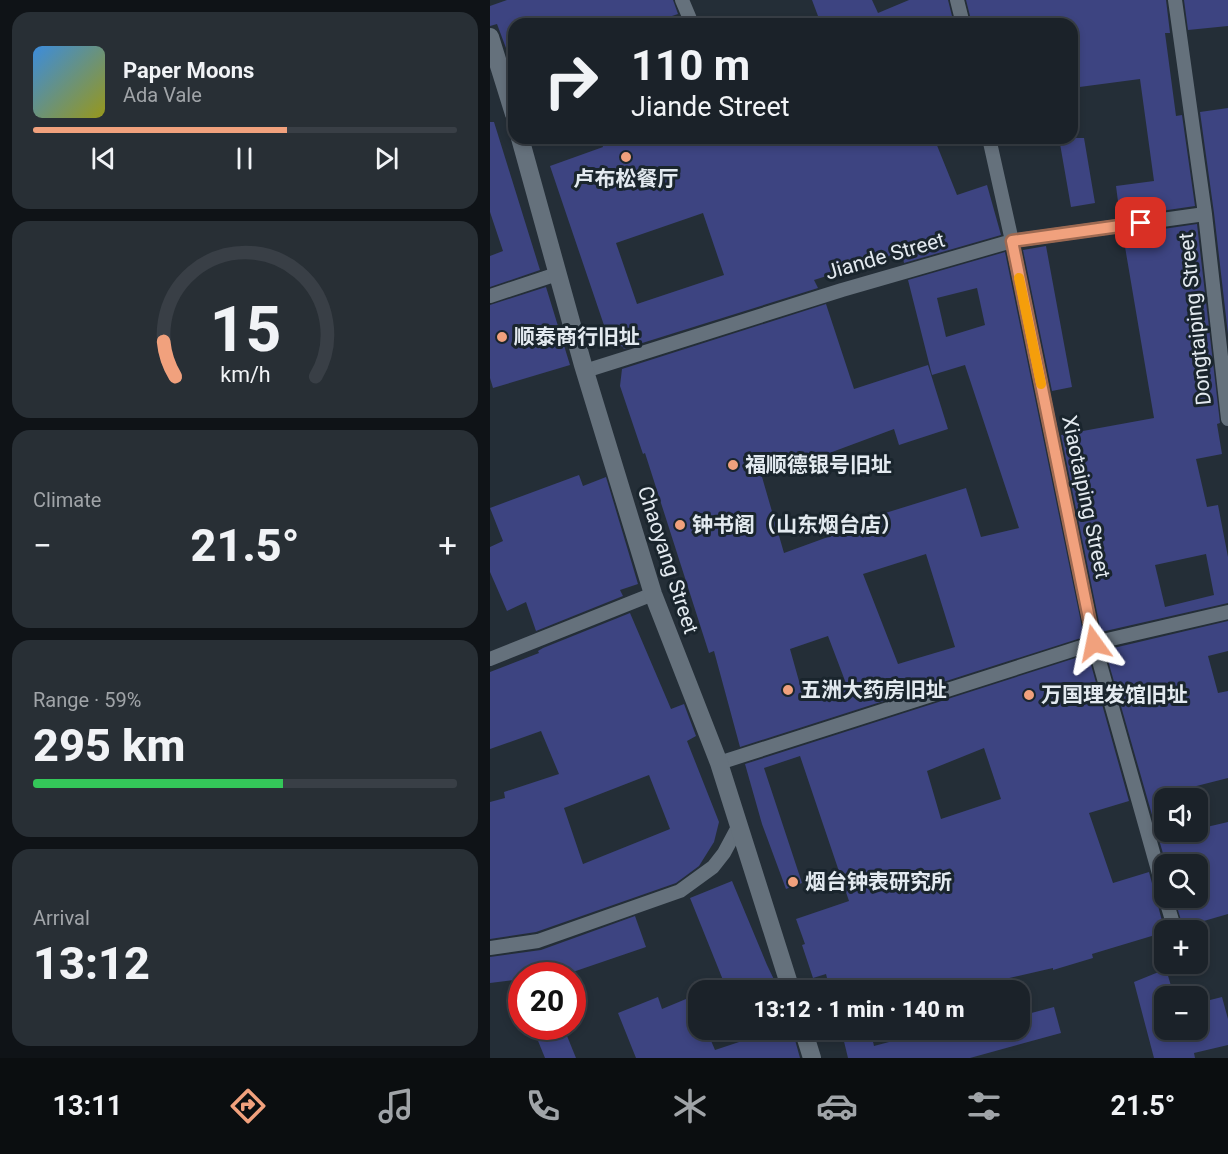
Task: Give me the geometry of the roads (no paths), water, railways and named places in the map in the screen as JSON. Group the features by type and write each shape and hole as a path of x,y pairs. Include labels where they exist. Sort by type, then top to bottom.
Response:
{"street":[{"path":"490,38 508,77"},
{"name":"Chaoyang Street","path":"522,144 585,371 653,594 720,764 788,980"},
{"path":"806,1040 812,1058"}],"lane":[{"path":"682,0 690,18"},
{"path":"957,0 962,18"},
{"name":"Dongtaiping Street","path":"1176,0 1205,214 1228,419"},
{"name":"Xiaotaiping Street","path":"989,144 1012,241 1094,643 1154,857"},
{"name":"Jiande Street","path":"585,371 842,290 1012,241 1205,214"},
{"path":"490,296 558,274"},
{"path":"490,659 653,594"},
{"path":"720,764 1094,643 1228,612"},
{"path":"490,948 538,941 680,891 713,867 724,854 739,825"}],"place":[{"name":"卢布松餐厅","path":"626,157"},
{"name":"顺泰商行旧址","path":"502,337"},
{"name":"福顺德银号旧址","path":"733,465"},
{"name":"钟书阁（山东烟台店）","path":"680,525"},
{"name":"五洲大药房旧址","path":"788,690"},
{"name":"万国理发馆旧址","path":"1029,695"},
{"name":"烟台钟表研究所","path":"793,882"}]}
